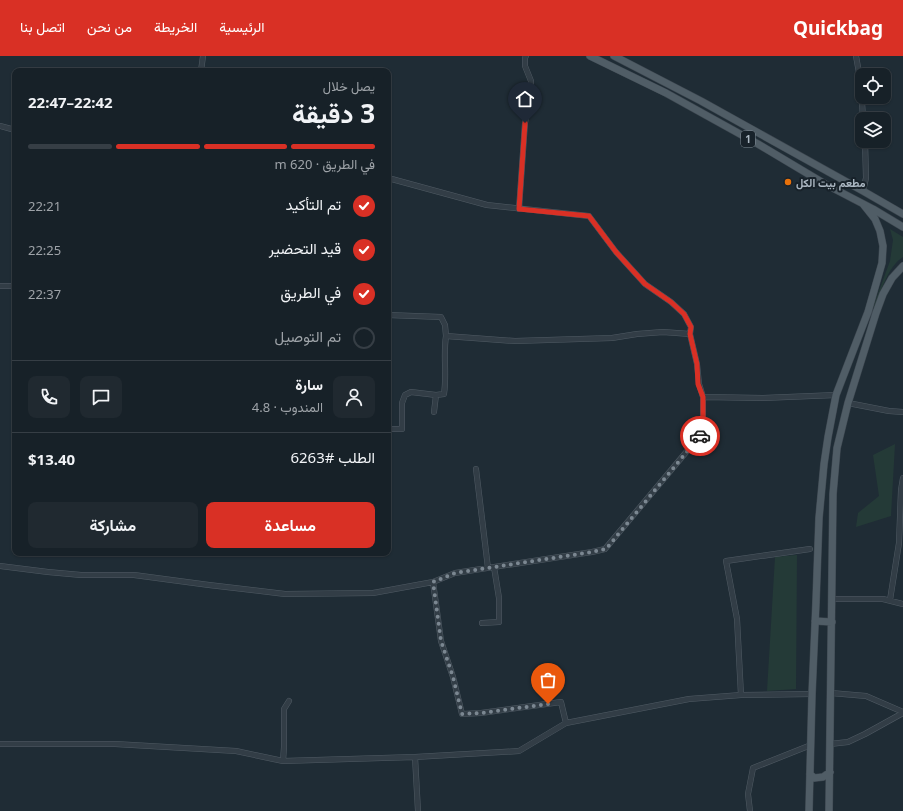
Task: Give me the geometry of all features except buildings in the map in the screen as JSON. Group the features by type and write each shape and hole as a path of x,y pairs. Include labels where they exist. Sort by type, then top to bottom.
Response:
{"main road":[{"name":"1","path":"590,56 666,93 758,144 903,228"},
{"name":"1","path":"614,56 702,101 903,214"},
{"path":"758,144 765,136"},
{"path":"809,811 818,518 828,437 836,395 868,312 882,263 883,246 880,230 875,219 863,204"},
{"path":"829,811 833,494 837,448 848,403 883,294 892,278 903,266"},
{"path":"868,312 876,314"},
{"path":"815,621 832,622"},
{"path":"810,774 814,778 823,777 830,772"}],"street":[{"path":"202,68 204,56"},
{"path":"519,209 525,123 531,89 531,81 525,66 526,56"},
{"path":"856,56 861,84 863,112"},
{"path":"0,126 12,129"},
{"path":"863,191 866,178 865,148"},
{"path":"0,566 81,575 134,575 285,594 373,593 433,582 455,573 606,549 703,432 703,397 698,384 697,364 690,334 691,327 684,314 671,302 645,284 616,252 589,216 487,205 391,179"},
{"path":"0,286 12,286"},
{"path":"391,315 441,317 445,325 446,336 444,394 436,395 411,392 405,395 402,403 402,429 391,429"},
{"path":"446,336 515,341 612,338 663,332 690,334"},
{"path":"434,412 436,395"},
{"path":"703,397 763,398 836,395"},
{"path":"848,403 889,411 903,412"},
{"path":"476,469 488,568"},
{"path":"890,600 899,543 901,490 903,478"},
{"path":"740,696 737,619 726,561 810,549"},
{"path":"482,623 499,622 499,598 494,567"},
{"path":"433,582 441,641 453,677 462,714 481,713 561,702 566,723"},
{"path":"832,599 883,599 903,604"},
{"path":"831,693 866,696 903,713"},
{"path":"0,744 115,744 236,751 283,761 415,757 519,751 566,723 689,699 812,694"},
{"path":"283,761 284,709 289,701"},
{"path":"830,744 848,742 903,713"},
{"path":"750,811 748,794 753,768 811,745"},
{"path":"415,757 418,811"}],"green space":[{"path":"890,229 903,237 903,257 889,273 874,308 873,307 890,261 893,240"},
{"path":"895,444 891,516 856,527 858,513 879,496 873,455"},
{"path":"797,555 796,689 767,691 775,557"}],"way so far":[{"path":"548,704 481,713 462,714 453,677 441,641 433,582 455,573 606,549 700,436"}],"place":[{"name":"مطعم بيت الكل","path":"788,182"}],"route":[{"path":"525,123 519,209 589,216 616,252 645,284 671,302 684,314 691,327 690,334 697,364 698,384 703,397 703,432 700,436"}]}
